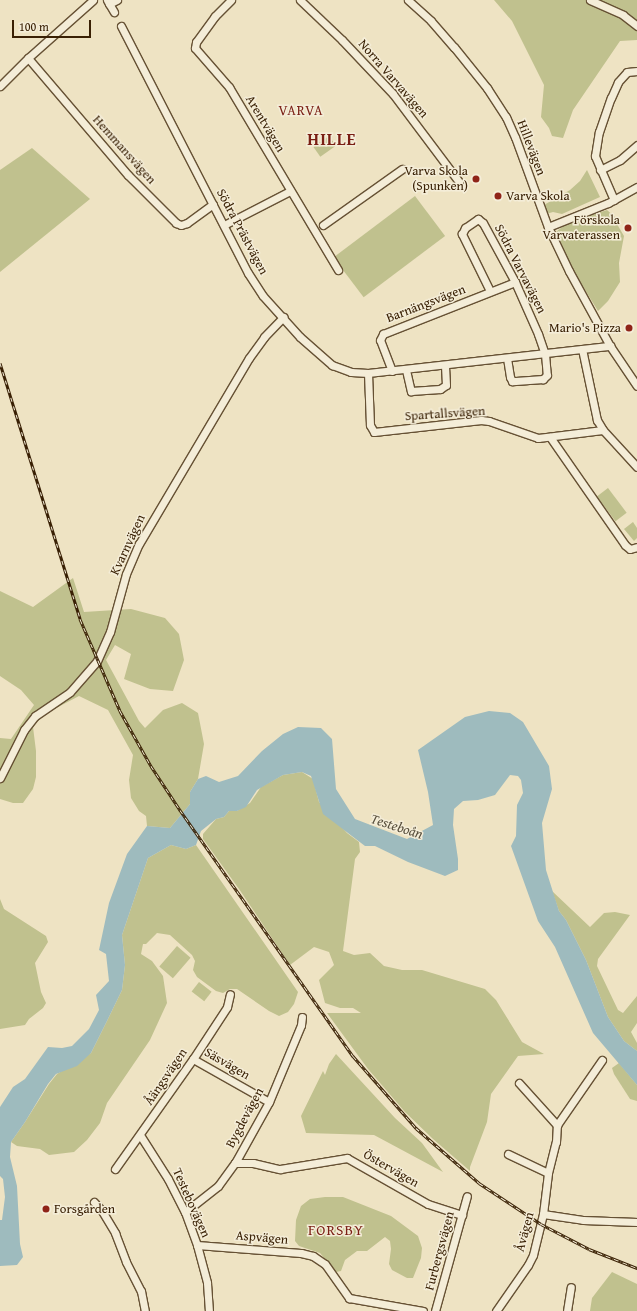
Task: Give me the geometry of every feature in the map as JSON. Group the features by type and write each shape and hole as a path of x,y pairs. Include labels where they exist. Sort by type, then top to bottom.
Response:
{"street":[{"path":"0,86 28,58 93,0"},
{"path":"114,12 108,2 117,0"},
{"name":"Arentvägen","path":"231,0 215,16 196,42 195,48 229,87 338,270"},
{"name":"Norra Varvavägen","path":"300,0 342,40 393,94 459,182"},
{"name":"Hillevägen","path":"408,0 454,47 487,88 502,112 516,137 548,228 610,346 637,386"},
{"path":"590,0 623,15 637,26"},
{"name":"Södra Prästvägen","path":"121,26 248,272 263,296 313,350 332,365 351,372 368,374 610,346"},
{"name":"Hemmansvägen","path":"28,58 128,175 176,223 181,225 187,223 213,204"},
{"path":"614,200 594,156 599,132 618,82 627,72 637,71"},
{"path":"600,170 620,160 637,145"},
{"path":"323,225 402,169"},
{"path":"548,228 614,200 637,187"},
{"path":"224,225 290,191"},
{"name":"Södra Varvavägen","path":"490,292 462,234 466,227 479,219 483,223 515,282 545,354"},
{"name":"Barnängsvägen","path":"392,371 380,340 383,334 515,282"},
{"name":"Kvarnvägen","path":"0,778 24,730 35,716 70,692 97,661 110,632 126,574 139,544 249,358 264,337 283,317"},
{"path":"582,349 597,420 603,430 637,466"},
{"path":"507,358 509,376 512,381 540,379 546,377 547,373 545,354"},
{"path":"406,370 411,391 440,390 446,385 445,365"},
{"name":"Spartallsvägen","path":"368,374 370,425 374,432 482,420 538,438 550,437"},
{"path":"603,430 550,437 625,545 630,549 637,547"},
{"name":"Åängsvägen","path":"115,1169 193,1059 227,1007 230,994"},
{"name":"Bygdevägen","path":"185,1212 218,1186 235,1163 269,1102 301,1025 302,1017"},
{"name":"Säsvägen","path":"193,1059 269,1102"},
{"name":"Åvägen","path":"496,1311 528,1265 533,1255 543,1214 548,1173 556,1142 557,1125 602,1060"},
{"path":"519,1083 557,1125"},
{"name":"Testebovägen","path":"140,1134 168,1179 185,1212 197,1245 207,1283 209,1311"},
{"path":"508,1154 548,1173"},
{"name":"Östervägen","path":"235,1163 253,1163 280,1169 347,1158 428,1204 462,1215"},
{"name":"Furbergsvägen","path":"436,1311 467,1196"},
{"path":"94,1202 102,1211 114,1233 123,1256 141,1291 145,1311"},
{"path":"543,1214 583,1220 637,1222"},
{"name":"Aspvägen","path":"197,1245 301,1253 313,1256 325,1264 349,1298 423,1311"},
{"path":"567,1311 571,1287"}],"green space":[{"path":"494,0 637,0 637,40 620,41 573,110 563,138 552,136 549,128 541,117 544,85 512,21"},
{"path":"329,136 336,146 320,157 313,147"},
{"path":"32,148 90,199 0,272 0,170"},
{"path":"587,170 600,197 562,214 553,212 546,214 544,205 570,190 580,181"},
{"path":"415,196 445,236 364,297 334,257"},
{"path":"607,210 616,218 614,219 624,236 619,263 620,282 608,301 598,311 574,272 556,232 567,223"},
{"path":"608,488 627,513 615,521 597,496"},
{"path":"633,522 637,528 637,538 634,541 624,529"},
{"path":"73,578 84,612 131,609 165,618 179,634 184,660 173,691 150,689 124,679 131,654 115,645 106,660 139,721 145,728 163,710 182,703 198,713 204,744 198,779 190,792 190,804 170,828 147,826 146,816 139,811 131,798 129,780 133,755 108,710 79,696 43,715 33,727 36,751 36,777 33,789 23,803 13,803 0,799 0,738 11,739 34,705 21,690 0,676 0,591 33,607"},
{"path":"302,772 313,779 319,802 347,833 359,842 360,852 355,859 343,951 354,955 370,953 384,966 402,970 422,970 485,989 496,1000 522,1042 544,1054 518,1056 491,1094 487,1122 470,1167 470,1171 405,1112 368,1069 327,1013 361,1013 353,1008 340,1008 325,1003 319,980 334,965 329,952 314,947 290,965 239,889 203,839 203,834 216,819 224,817 229,811 237,811 250,803 261,787 283,775"},
{"path":"171,845 186,849 196,845 298,992 294,1004 288,1012 279,1016 269,1011 237,989 230,989 223,993 216,991 197,977 193,970 195,961 192,955 170,935 157,933 146,944 143,944 141,954 152,961 163,976 167,1003 150,1040 107,1103 100,1123 87,1140 74,1152 49,1155 40,1149 17,1146 11,1142 49,1084 57,1074 91,1053 122,990 125,965 122,935 148,858"},
{"path":"552,891 590,927 604,913 615,912 630,915 598,959 597,966 618,1010 623,1013 637,996 637,1023 631,1032 637,1043 637,1051 624,1041 608,1017 586,960 566,920 559,911"},
{"path":"0,899 4,909 46,936 48,942 35,963 41,992 46,1003 43,1008 29,1019 25,1025 0,1029"},
{"path":"177,946 191,958 173,978 159,966"},
{"path":"199,982 212,992 204,1001 192,991"},
{"path":"336,1054 395,1118 422,1143 443,1172 374,1135 306,1133 301,1116 323,1071 325,1075 329,1064"},
{"path":"619,1063 637,1085 637,1101 630,1099 614,1074 612,1068"},
{"path":"343,1197 391,1216 418,1236 422,1248 421,1258 413,1278 407,1278 392,1270 389,1264 391,1249 390,1241 385,1237 367,1251 357,1251 345,1260 341,1271 336,1272 320,1253 299,1246 295,1241 296,1220 301,1206 310,1199"},
{"path":"612,1272 637,1284 637,1311 590,1311 592,1298"}],"water":[{"path":"489,711 510,713 523,722 549,766 552,789 542,823 546,870 559,911 566,920 586,960 608,1017 624,1041 637,1051 637,1085 593,1033 555,947 538,921 511,846 516,836 517,805 523,793 521,780 518,776 510,775 495,795 478,800 463,801 454,809 453,825 458,859 458,870 445,876 408,862 375,846 365,846 323,814 311,776 302,772 283,775 257,790 246,807 237,811 229,811 224,817 216,819 201,831 196,845 186,849 171,845 148,858 122,935 125,965 122,990 91,1053 77,1066 56,1074 11,1142 10,1157 17,1186 20,1244 23,1257 17,1265 0,1266 0,1220 2,1220 5,1197 3,1179 0,1176 0,1107 13,1087 25,1079 48,1047 62,1048 72,1046 89,1029 99,1010 96,995 109,981 106,954 99,950 109,903 127,854 147,826 170,828 190,804 190,792 198,779 206,776 219,782 238,776 262,751 283,734 298,727 321,728 332,739 336,789 355,819 407,839 433,825 428,792 418,750 465,717"}],"railway":[{"path":"0,363 80,619 120,711 151,766 180,810 353,1056 416,1128 479,1183 541,1224 589,1249 637,1268"}],"place":[{"name":"Varva Skola (Spunken)","path":"476,179"},
{"name":"Varva Skola","path":"498,196"},
{"name":"Förskola Varvaterassen","path":"628,228"},
{"name":"Mario's Pizza","path":"629,328"},
{"name":"Forsgården","path":"46,1209"}],"district":[{"name":"VARVA","path":"301,110"},
{"name":"HILLE","path":"332,139"},
{"name":"FORSBY","path":"336,1230"}],"water label":[{"name":"Testeboån","path":"397,826"}]}
